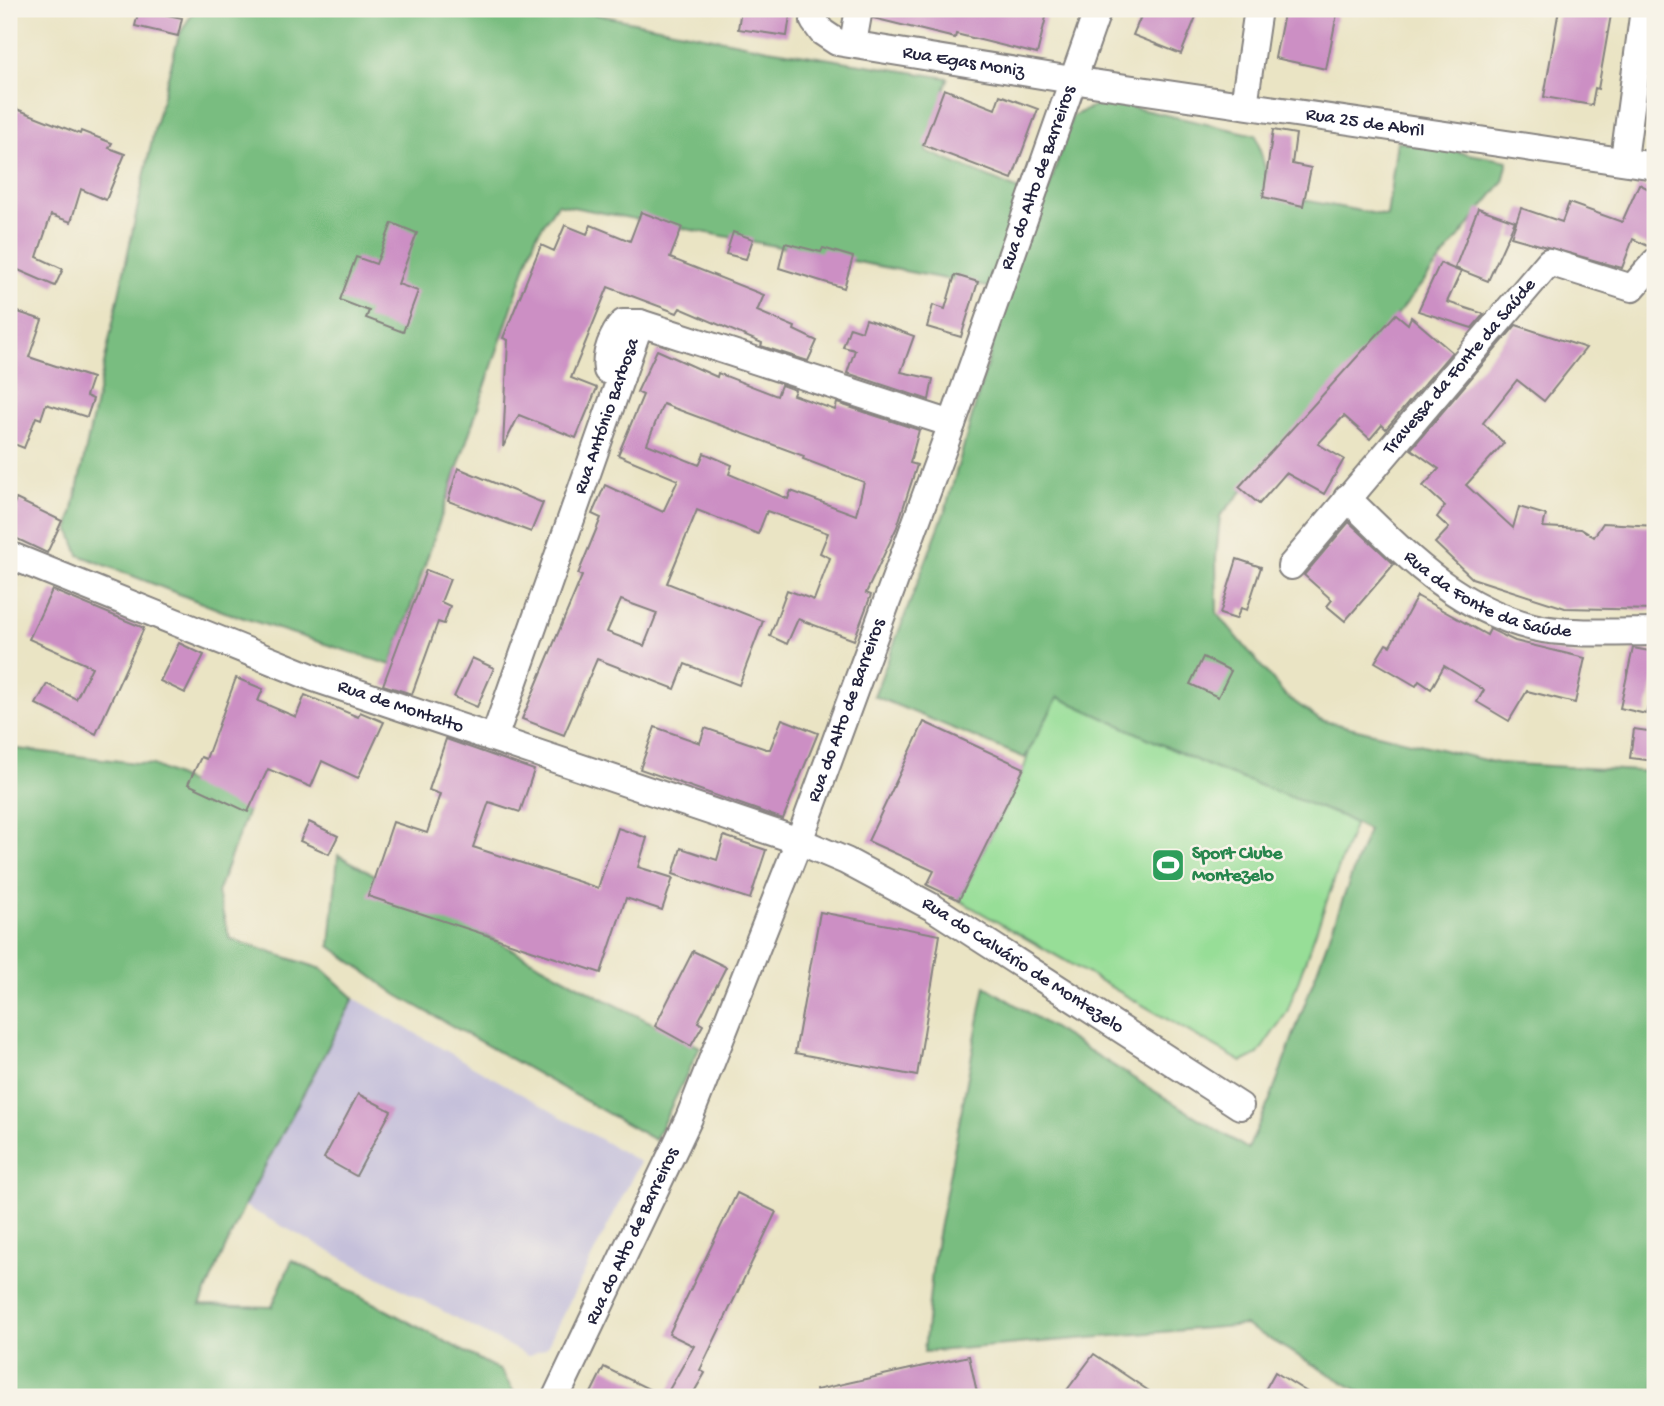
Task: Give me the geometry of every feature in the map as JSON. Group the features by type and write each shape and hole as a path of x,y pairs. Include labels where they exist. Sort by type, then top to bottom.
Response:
{"street":[{"name":"Rua Egas Moniz","path":"816,9 814,21 822,32 837,41 1072,80"},
{"path":"853,43 859,9"},
{"name":"Rua do Alto de Barreiros","path":"556,1397 689,1118 799,841 952,425 1098,9"},
{"path":"1244,105 1258,9"},
{"path":"1624,159 1644,9"},
{"name":"Rua 25 de Abril","path":"1072,80 1624,159 1655,166"},
{"name":"Travessa da Fonte da Saúde","path":"1291,566 1549,262 1632,288 1655,261"},
{"name":"Rua António Barbosa","path":"494,738 640,323 952,425"},
{"name":"Rua da Fonte da Saúde","path":"1347,498 1424,571 1469,604 1534,628 1655,632"},
{"name":"Rua de Montalto","path":"9,555 314,678 799,841"},
{"name":"Rua do Calvário de Montezelo","path":"799,841 846,861 932,907 1240,1106"}],"shaded area":[{"path":"354,998 640,1162 546,1348 528,1356 244,1206"}],"green space":[{"path":"195,9 569,9 768,49 948,78 926,151 1045,201 1072,116 1100,104 1126,106 1256,135 1272,194 1387,216 1397,141 1508,161 1503,182 1358,364 1220,516 1216,558 1217,613 1285,695 1320,720 1497,763 1655,772 1655,1397 1369,1397 1245,1325 924,1352 933,1261 985,986 1248,1149 1271,1097 1368,830 1341,816 1213,768 1058,697 1025,758 874,696 945,511 1008,291 557,204 536,236 391,665 225,612 79,555 69,528 155,126 179,35"},
{"name":"Sport Clube Montezelo","path":"1049,689 1360,808 1287,1012 1258,1054 1242,1062 959,900 1024,768"},
{"path":"9,748 153,765 248,810 217,893 230,939 322,969 354,998 244,1206 200,1305 272,1307 292,1260 501,1371 517,1397 9,1397"},
{"path":"338,855 594,994 700,1047 655,1140 397,995 330,946"}],"building":[{"path":"139,9 182,18 178,36 135,26"},
{"path":"741,9 791,9 787,36 738,29"},
{"path":"874,9 1048,9 1037,54 956,34 955,38 873,18"},
{"path":"1144,9 1199,9 1181,54 1133,35"},
{"path":"1285,9 1338,9 1326,69 1275,58"},
{"path":"1559,9 1612,9 1598,89 1595,88 1592,105 1544,97"},
{"path":"944,89 995,109 1000,95 1038,109 1012,179 923,145"},
{"path":"9,106 80,134 81,131 112,143 109,148 125,154 106,200 81,189 71,222 51,215 37,257 63,269 55,286 9,266"},
{"path":"1273,130 1296,134 1292,164 1311,168 1303,206 1263,197"},
{"path":"1639,184 1655,192 1655,238 1650,247 1633,239 1622,268 1511,237 1521,208 1562,222 1569,203 1622,222"},
{"path":"1478,208 1515,221 1488,281 1455,268"},
{"path":"641,212 682,227 670,258 764,295 757,311 795,327 794,330 817,341 808,361 761,346 762,343 680,308 677,313 608,287 571,378 597,388 576,438 519,415 503,447 508,340 503,338 541,245 554,251 565,225 587,234 591,225 630,241"},
{"path":"392,223 417,233 398,284 418,291 403,332 366,318 369,311 340,300 356,257 376,264"},
{"path":"733,232 753,239 746,259 726,254"},
{"path":"785,243 821,252 823,248 853,257 844,288 779,268"},
{"path":"1440,263 1461,272 1447,302 1484,314 1472,328 1418,311"},
{"path":"955,275 978,282 961,337 927,327 933,305 945,309"},
{"path":"9,309 42,320 29,357 92,378 86,396 93,399 87,417 46,404 41,419 36,417 24,448 9,442"},
{"path":"1396,314 1408,324 1411,317 1452,352 1386,429 1382,425 1370,439 1344,416 1318,444 1344,459 1324,494 1286,473 1259,504 1239,487"},
{"path":"866,319 914,336 901,372 933,379 929,400 847,373 855,350 843,347 850,327 862,331"},
{"path":"1516,325 1586,348 1544,401 1517,380 1483,423 1504,443 1466,485 1513,528 1519,507 1546,515 1543,527 1581,529 1594,537 1603,523 1655,526 1655,610 1565,608 1472,578 1435,543 1449,528 1437,517 1445,506 1423,486 1439,469 1411,449"},
{"path":"657,350 717,377 718,373 777,396 781,385 795,390 793,395 835,410 837,403 919,430 910,463 917,465 897,527 866,593 871,595 854,640 798,619 787,644 770,636 787,590 814,600 830,558 820,553 828,533 767,511 758,534 697,510 667,583 763,621 739,685 685,664 675,689 597,659 564,735 522,719 582,576 578,574 601,518 592,514 605,485 663,512 678,480 618,455 643,395 637,392","holes":["663,404 804,456 803,459 864,482 856,515 791,491 788,499 729,474 732,465 704,453 699,465 647,444","621,600 657,613 644,646 607,632"]},
{"path":"458,468 543,503 531,532 448,501"},
{"path":"16,499 62,521 47,553 9,535 9,515"},
{"path":"1349,522 1394,564 1345,621 1327,606 1332,600 1304,575"},
{"path":"1237,559 1261,567 1247,610 1241,608 1236,619 1220,614"},
{"path":"426,570 450,579 441,602 450,606 444,624 438,622 412,694 383,685"},
{"path":"52,590 144,628 96,734 36,704 47,684 76,699 92,667 29,639"},
{"path":"1417,596 1487,635 1490,629 1515,641 1585,658 1575,703 1527,691 1509,721 1477,702 1484,690 1444,666 1431,689 1419,681 1416,686 1375,662 1386,644 1390,646"},
{"path":"179,643 204,655 185,693 160,681"},
{"path":"1633,648 1655,652 1655,674 1646,714 1620,708"},
{"path":"1203,657 1231,671 1218,697 1190,684"},
{"path":"472,658 494,668 477,707 454,697"},
{"path":"236,678 263,689 258,701 296,717 305,695 358,717 360,712 384,722 358,778 322,761 311,787 268,769 248,812 188,784 201,757 206,759"},
{"path":"782,719 818,733 783,819 640,769 655,727 700,743 705,728 770,749"},
{"path":"924,722 1024,768 959,900 927,885 934,871 868,841"},
{"path":"1634,729 1655,732 1655,761 1630,758"},
{"path":"446,739 534,770 520,812 489,802 473,847 598,888 618,828 647,838 638,867 673,878 662,910 626,898 601,973 368,896 393,822 427,833 440,794 429,790"},
{"path":"309,822 338,836 329,854 300,841"},
{"path":"724,836 766,850 750,899 673,874 681,848 717,860"},
{"path":"820,912 940,935 917,1076 795,1053"},
{"path":"693,951 726,967 698,1022 703,1025 691,1046 655,1026"},
{"path":"358,1094 391,1111 356,1176 324,1158"},
{"path":"737,1193 776,1212 700,1370 705,1373 691,1397 665,1397 694,1346 669,1334"},
{"path":"1094,1354 1158,1397 1078,1397 1067,1390"},
{"path":"969,1356 978,1397 817,1397 816,1390"},
{"path":"604,1367 665,1397 589,1397"},
{"path":"1275,1372 1315,1397 1261,1397"}],"place":[{"name":"Sport Clube Montezelo","path":"1168,865"}]}
